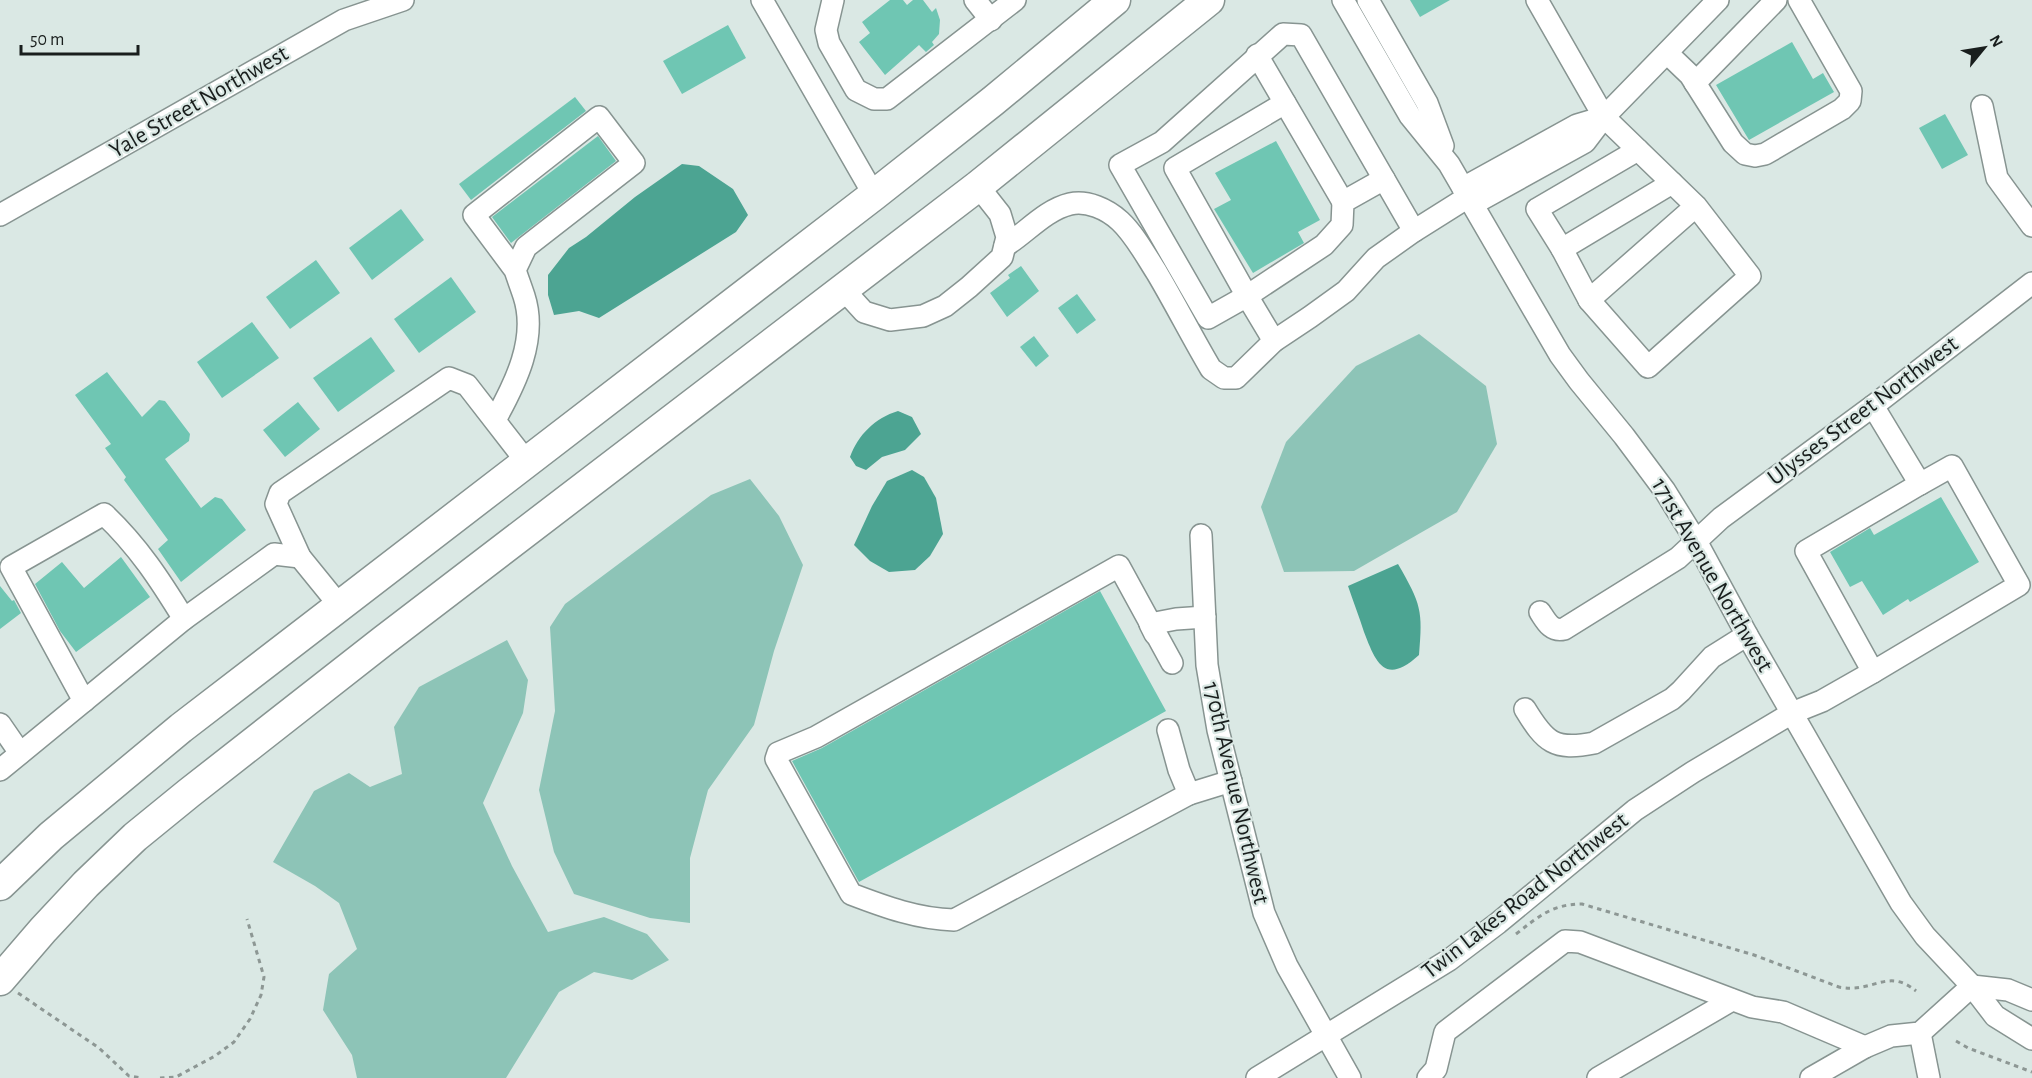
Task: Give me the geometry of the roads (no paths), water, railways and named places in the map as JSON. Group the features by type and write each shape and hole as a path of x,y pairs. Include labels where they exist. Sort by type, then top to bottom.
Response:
{"highway":[{"path":"0,885 51,836 114,782 339,605 874,195 1115,0"},
{"path":"5,984 43,930 86,884 162,815 393,634 978,186 1209,0"}],"street":[{"name":"Yale Street Northwest","path":"0,215 344,20 403,0"},
{"path":"762,0 874,195"},
{"path":"832,0 826,30 829,43 856,90 874,99 887,99 984,7 1015,0"},
{"name":"171st Avenue Northwest","path":"1343,0 1410,116 1449,164 1560,355 1645,463 1696,542 1901,903 1925,936 1972,986"},
{"name":"171st Avenue Northwest","path":"1368,0 1427,103 1449,164"},
{"path":"1537,0 1604,117 1696,206 1750,276 1648,367 1589,300 1562,249 1537,209 1638,150"},
{"path":"1005,246 1058,208 1080,203 1100,208 1120,221 1144,252 1210,369 1224,378 1236,378 1274,341 1346,291 1377,258 1414,231 1468,196 1585,142 1604,117 1718,0"},
{"path":"1695,83 1776,0"},
{"path":"1667,53 1690,75 1733,143 1744,154 1755,156 1765,154 1842,109 1850,101 1851,91 1799,0"},
{"path":"1257,56 1342,202 1342,225 1324,245 1247,296 1208,318 1120,165 1162,142 1257,56 1282,34 1301,35 1414,231"},
{"path":"1175,168 1285,103"},
{"path":"1982,106 1997,178 2032,226"},
{"path":"495,420 522,364 528,327 525,297 515,270 474,215 598,117 634,163 526,247 515,270"},
{"path":"1162,142 1274,341"},
{"path":"1342,202 1384,178"},
{"path":"1562,249 1672,183"},
{"path":"844,290 864,312 890,320 923,316 945,306 1002,257 1007,237 1000,214 978,186"},
{"path":"1589,300 1696,206"},
{"name":"Ulysses Street Northwest","path":"1540,612 1551,627 1557,630 1564,629 1678,558 1721,518 1873,406 2032,283"},
{"path":"339,605 300,557 276,504 280,493 449,378 467,385 526,461"},
{"path":"1873,406 1920,484 1806,551 1873,672"},
{"name":"Twin Lakes Road Northwest","path":"1257,1078 1457,954 1498,924 1635,810 1692,772 1792,713 1822,701 1873,672 2019,585 1952,466 1920,484"},
{"path":"84,701 11,567 104,514 128,535 153,568 184,620"},
{"name":"170th Avenue Northwest","path":"1201,535 1207,665 1218,730 1264,913 1287,966 1350,1078"},
{"path":"0,770 184,620 274,554 300,557"},
{"path":"1172,663 1119,566 816,737 778,753 776,759 851,894 900,911 937,919 954,920 1189,794 1231,781"},
{"path":"1150,624 1205,617"},
{"path":"1525,709 1539,732 1551,743 1583,746 1594,743 1672,699 1712,657 1747,635"},
{"path":"0,724 20,753"},
{"path":"1168,730 1179,770 1189,794"},
{"path":"1428,1078 1436,1069 1445,1032 1565,941 1580,942 1752,1007 1783,1012 1865,1047"},
{"path":"1811,1078 1865,1047 1891,1036 1920,1033 1972,986 2008,990 2032,1000"},
{"path":"1972,986 1995,1016 2032,1039"},
{"path":"1598,1078 1732,1000"},
{"path":"1920,1033 1929,1078"}]}
